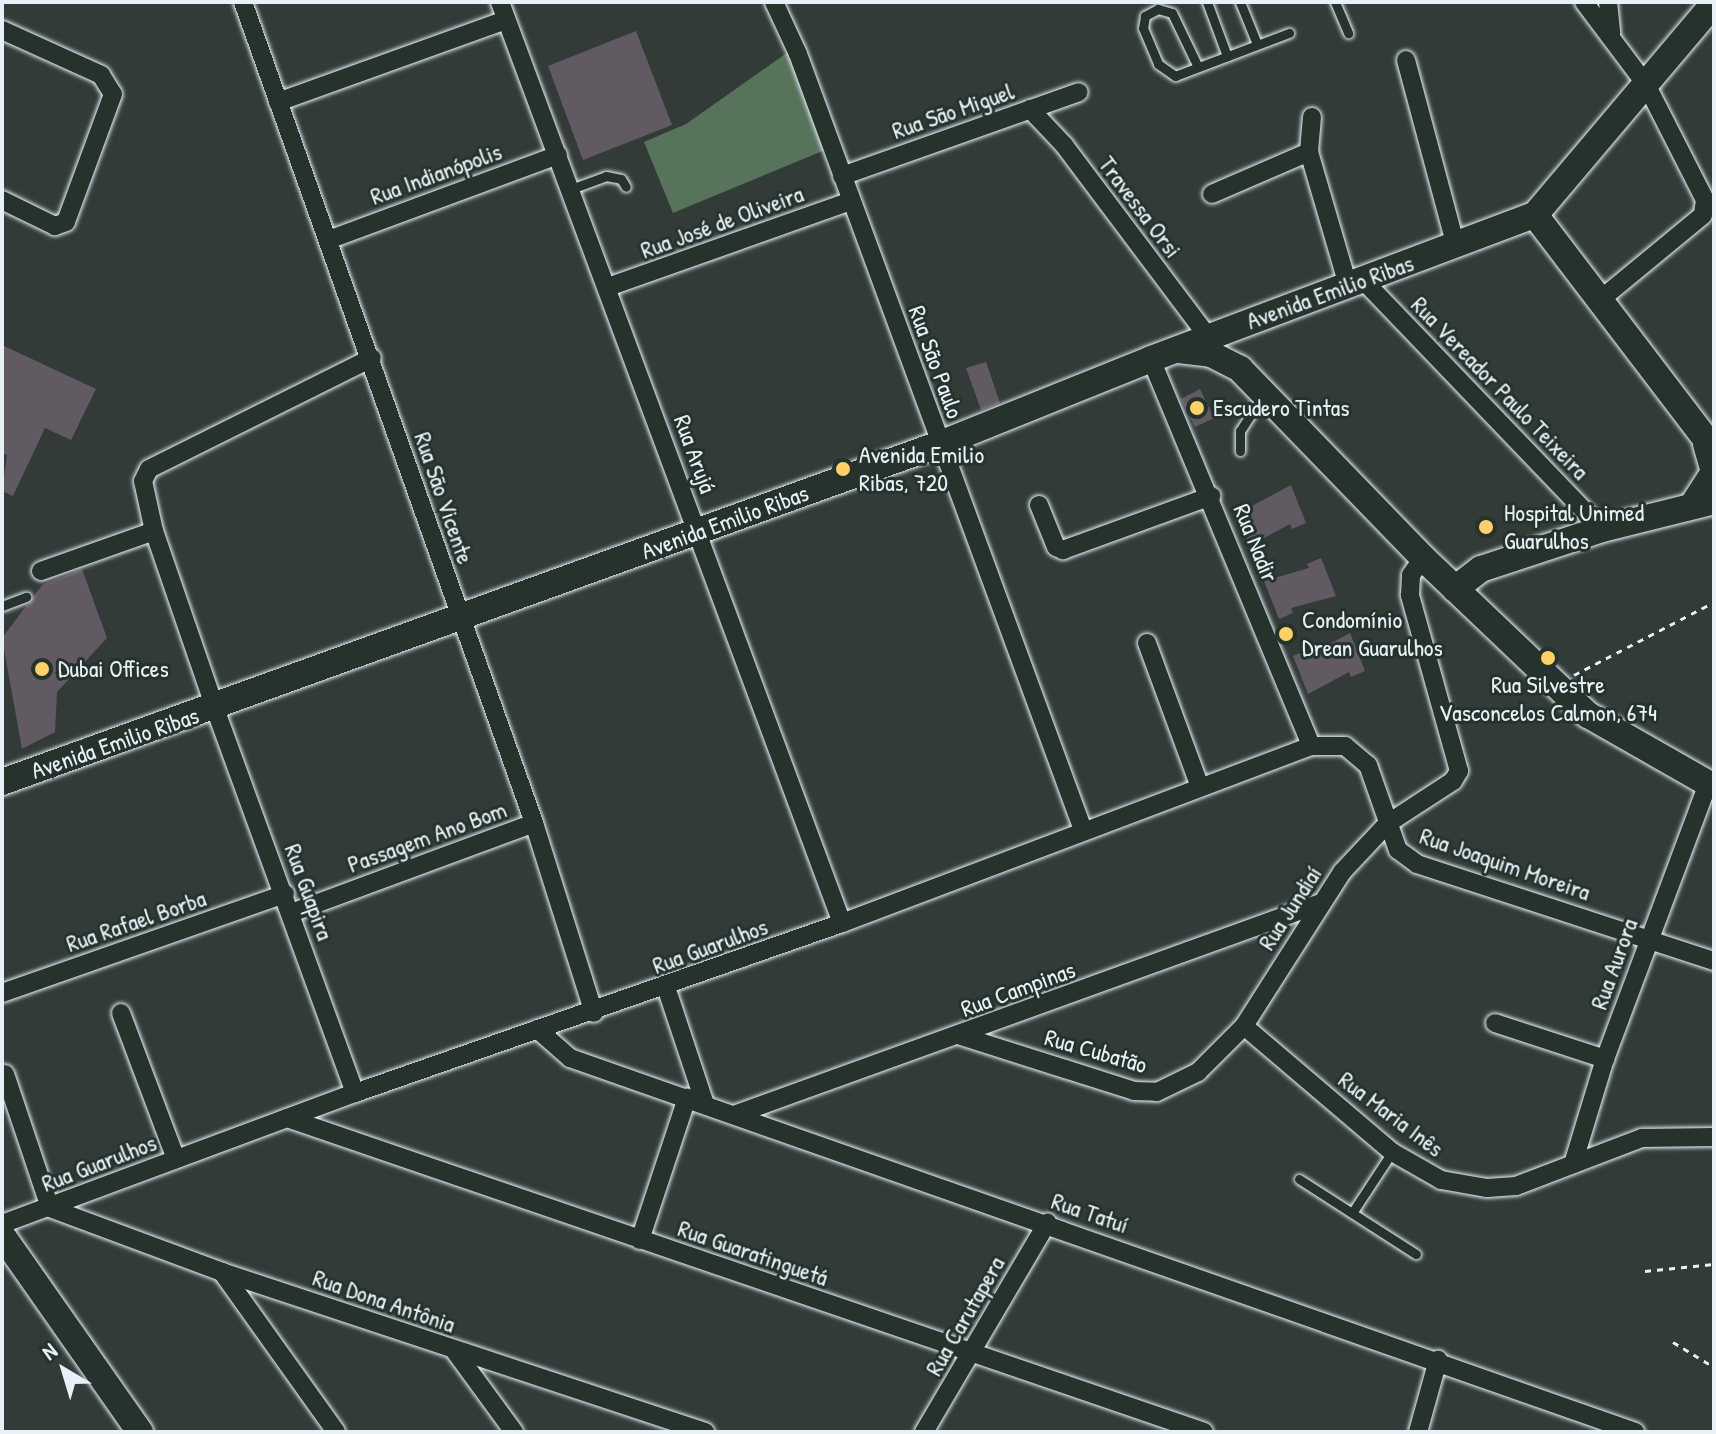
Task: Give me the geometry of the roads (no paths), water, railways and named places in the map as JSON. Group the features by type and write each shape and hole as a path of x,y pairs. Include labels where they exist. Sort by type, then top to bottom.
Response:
{"main road":[{"path":"1455,589 1481,569 1602,529 1703,503 1714,472 1710,447 1535,215 1714,3"},
{"name":"Avenida Emilio Ribas","path":"2,782 215,708 458,614 698,532 940,444 1208,337 1535,215"},
{"path":"1240,369 1243,339 1263,317"},
{"path":"1176,350 1211,354 1240,369 1423,558 1553,686 1627,742 1711,785"},
{"path":"2,1235 140,1432"}],"street":[{"name":"Rua São Vicente","path":"243,2 331,239 458,614 534,823 594,1013"},
{"name":"Rua São Paulo","path":"774,2 842,176 1083,830"},
{"path":"1584,2 1611,33 1647,86 1703,190 1706,207 1703,215 1601,299"},
{"path":"1608,2 1611,33"},
{"path":"278,102 503,11"},
{"name":"Rua Arujá","path":"503,11 842,923"},
{"path":"2,30 101,75 113,94 66,222 55,226 2,200"},
{"path":"1406,60 1456,246"},
{"name":"Rua São Miguel","path":"842,176 1079,92"},
{"name":"Travessa Orsi","path":"1030,109 1064,145 1208,337"},
{"path":"1312,117 1309,152 1355,282"},
{"path":"1212,194 1309,152"},
{"name":"Rua Indianópolis","path":"331,239 558,155"},
{"name":"Rua José de Oliveira","path":"608,287 851,201"},
{"name":"Rua Vereador Paulo Teixeira","path":"1355,282 1602,529"},
{"name":"Rua Guapira","path":"355,1093 215,708 154,531 143,481 149,469 372,358"},
{"name":"Rua Nadir","path":"1151,359 1211,496 1311,746"},
{"path":"1039,505 1056,547 1063,550 1211,496"},
{"path":"41,571 154,531"},
{"name":"Rua Jundiaí","path":"1244,1026 1318,904 1387,824 1453,781 1459,771 1410,595 1411,575 1423,558"},
{"path":"1147,643 1200,787"},
{"name":"Rua Guarulhos","path":"2,1224 355,1093 537,1029 594,1013 842,923 1311,746 1345,746 1357,754 1376,779 1387,824"},
{"name":"Rua Aurora","path":"1573,1164 1605,1059 1649,938 1711,785"},
{"name":"Passagem Ano Bom","path":"291,913 534,823"},
{"name":"Rua Joaquim Moreira","path":"1387,824 1398,850 1417,864 1714,961"},
{"name":"Rua Rafael Borba","path":"2,993 285,894"},
{"name":"Rua Campinas","path":"734,1115 961,1036 1318,904"},
{"path":"640,1240 696,1101 666,987"},
{"path":"121,1013 176,1159"},
{"path":"1495,1023 1605,1059"},
{"name":"Rua Cubatão","path":"961,1036 1134,1091 1157,1092 1183,1083 1244,1026"},
{"name":"Rua Maria Inês","path":"1244,1026 1392,1152 1441,1180 1487,1188 1540,1179 1642,1138 1714,1137"},
{"name":"Rua Tatuí","path":"537,1029 570,1058 1438,1360 1635,1432"},
{"path":"5,1074 50,1208"},
{"name":"Rua Guaratinguetá","path":"287,1118 1204,1432"},
{"name":"Rua Dona Antônia","path":"50,1208 222,1272 705,1432"},
{"name":"Rua Carutapera","path":"924,1432 1047,1223"},
{"path":"222,1272 336,1432"},
{"path":"454,1350 514,1432"},
{"path":"1418,1432 1438,1360"}],"lane":[{"path":"1207,2 1227,56"},
{"path":"1240,2 1257,44"},
{"path":"1335,2 1348,33"},
{"path":"1198,67 1172,13 1158,9 1145,16 1143,28 1161,71 1175,76 1289,33"},
{"path":"571,189 606,176 621,179 626,187"},
{"path":"1240,451 1240,431 1264,394"},
{"path":"2,606 26,597"},
{"path":"1352,1213 1392,1152"},
{"path":"1299,1179 1416,1254"}],"place":[{"name":"Escudero Tintas","path":"1197,408"},
{"name":"Avenida Emilio Ribas, 720","path":"843,469"},
{"name":"Hospital Unimed Guarulhos","path":"1486,527"},
{"name":"Condomínio Drean Guarulhos","path":"1286,634"},
{"name":"Rua Silvestre Vasconcelos Calmon, 674","path":"1548,658"},
{"name":"Dubai Offices","path":"42,669"}]}
